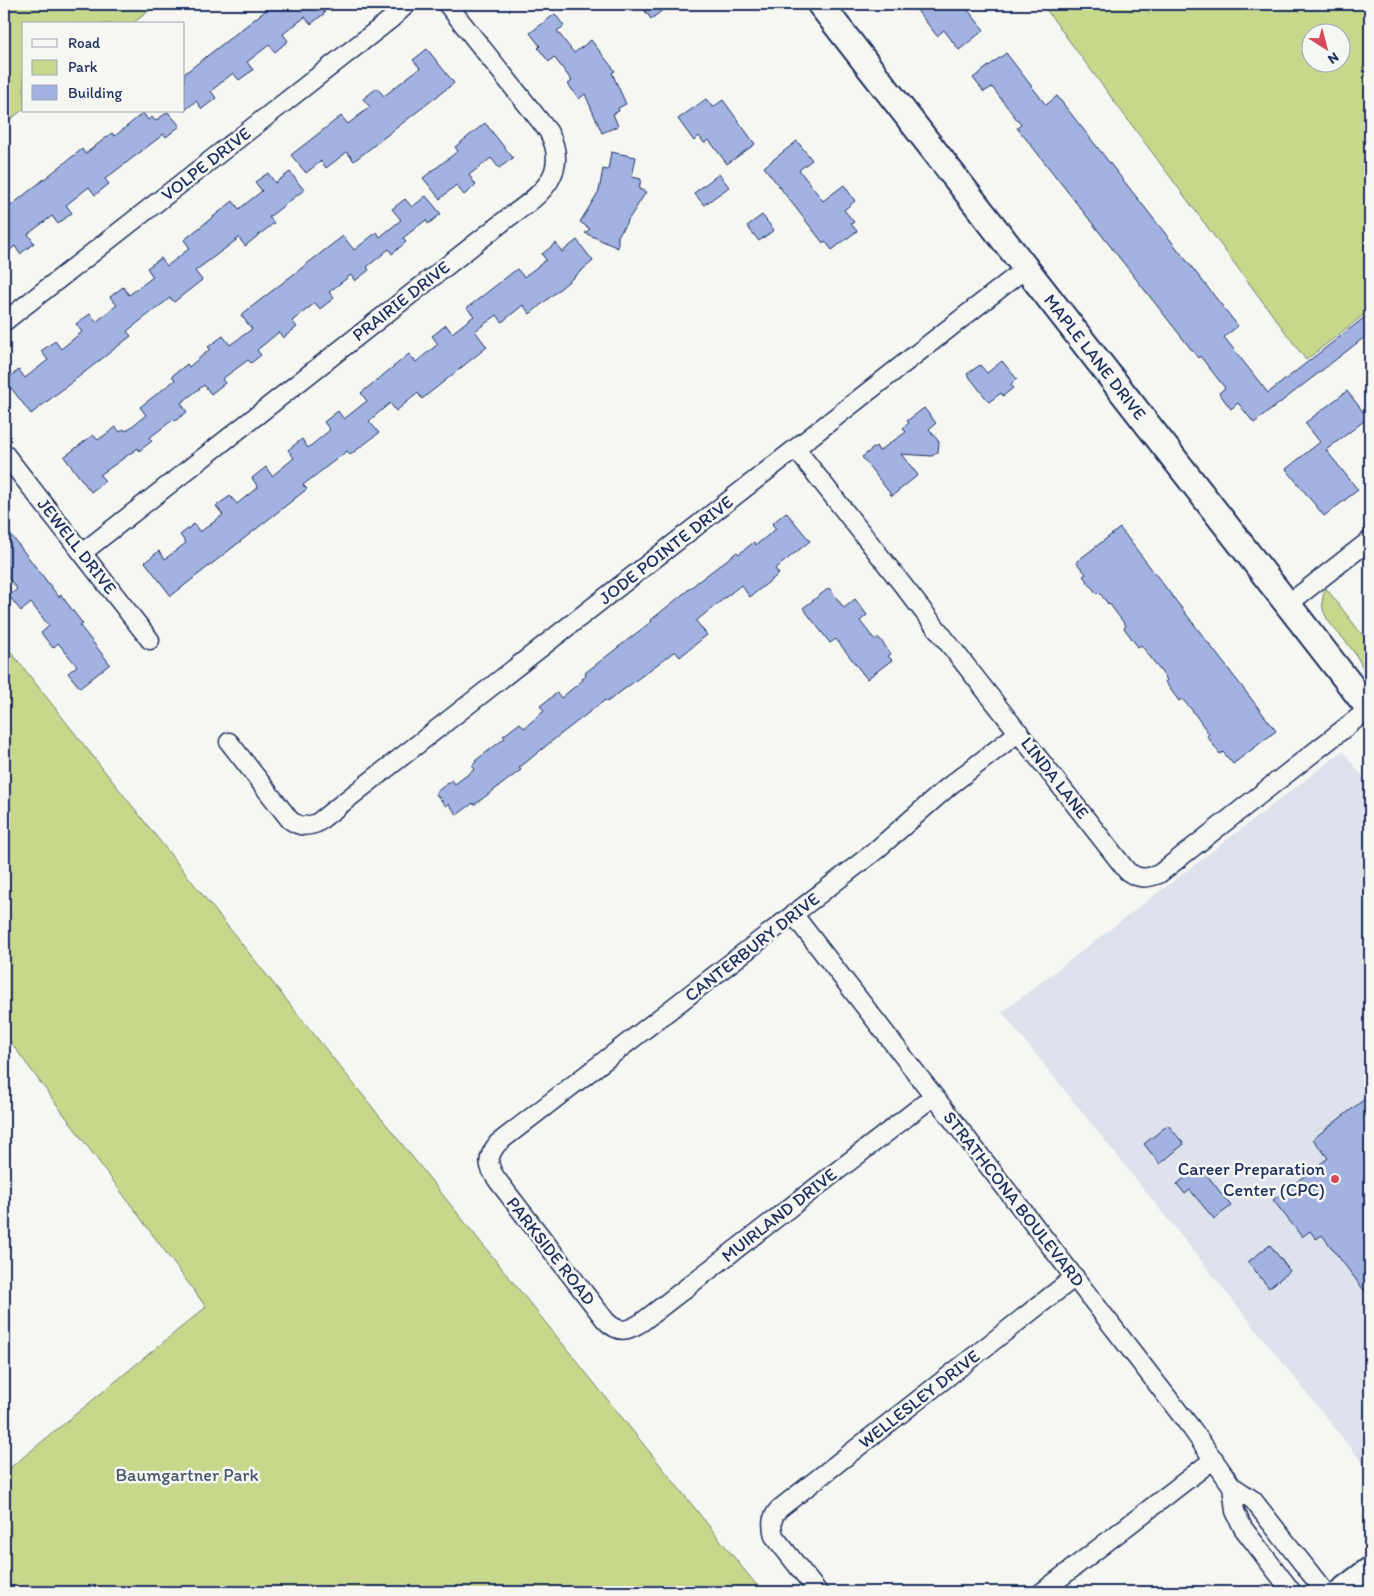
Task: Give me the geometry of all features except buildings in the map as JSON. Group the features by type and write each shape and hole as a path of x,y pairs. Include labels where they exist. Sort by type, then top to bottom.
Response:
{"street":[{"name":"VOLPE DRIVE","path":"4,322 391,19 407,4"},
{"name":"PRAIRIE DRIVE","path":"82,553 509,216 529,203 550,182 556,158 552,138 548,130 447,4"},
{"name":"MAPLE LANE DRIVE","path":"820,4 1370,709"},
{"name":"JODE POINTE DRIVE","path":"229,742 290,820 302,826 317,823 1026,268"},
{"name":"LINDA LANE","path":"796,448 1127,871 1136,877 1148,878 1159,874 1370,709"},
{"name":"JEWELL DRIVE","path":"4,453 150,640"},
{"path":"1287,605 1370,540"},
{"name":"CANTERBURY DRIVE","path":"489,1162 491,1152 498,1143 874,852 948,787 1019,732"},
{"name":"STRATHCONA BOULEVARD","path":"793,914 1214,1458 1232,1486 1253,1500 1325,1592"},
{"name":"MUIRLAND DRIVE","path":"622,1330 633,1328 642,1322 934,1096"},
{"name":"PARKSIDE ROAD","path":"489,1162 491,1172 606,1321 613,1328 622,1330"},
{"name":"WELLESLEY DRIVE","path":"818,1592 774,1536 771,1526 772,1517 778,1509 1074,1277"},
{"path":"1042,1592 1214,1458"},
{"name":"STRATHCONA BOULEVARD","path":"1232,1486 1235,1511 1243,1528 1292,1592"},
{"path":"1260,1550 1280,1536"},
{"path":"1341,1592 1370,1570"}],"shaded area":[{"name":"Career Preparation Center (CPC)","path":"1343,751 1370,786 1370,1472 1002,1012"}],"green space":[{"path":"4,4 158,4 135,22 22,22 22,110 4,124"},
{"path":"1042,4 1370,4 1370,310 1306,360"},
{"path":"1326,588 1370,645 1370,682 1354,652 1328,621 1322,606"},
{"name":"Baumgartner Park","path":"4,643 287,1000 762,1592 4,1592 4,1473 206,1307 4,1033"}],"place":[{"name":"Career Preparation Center (CPC)","path":"1335,1179"}]}
